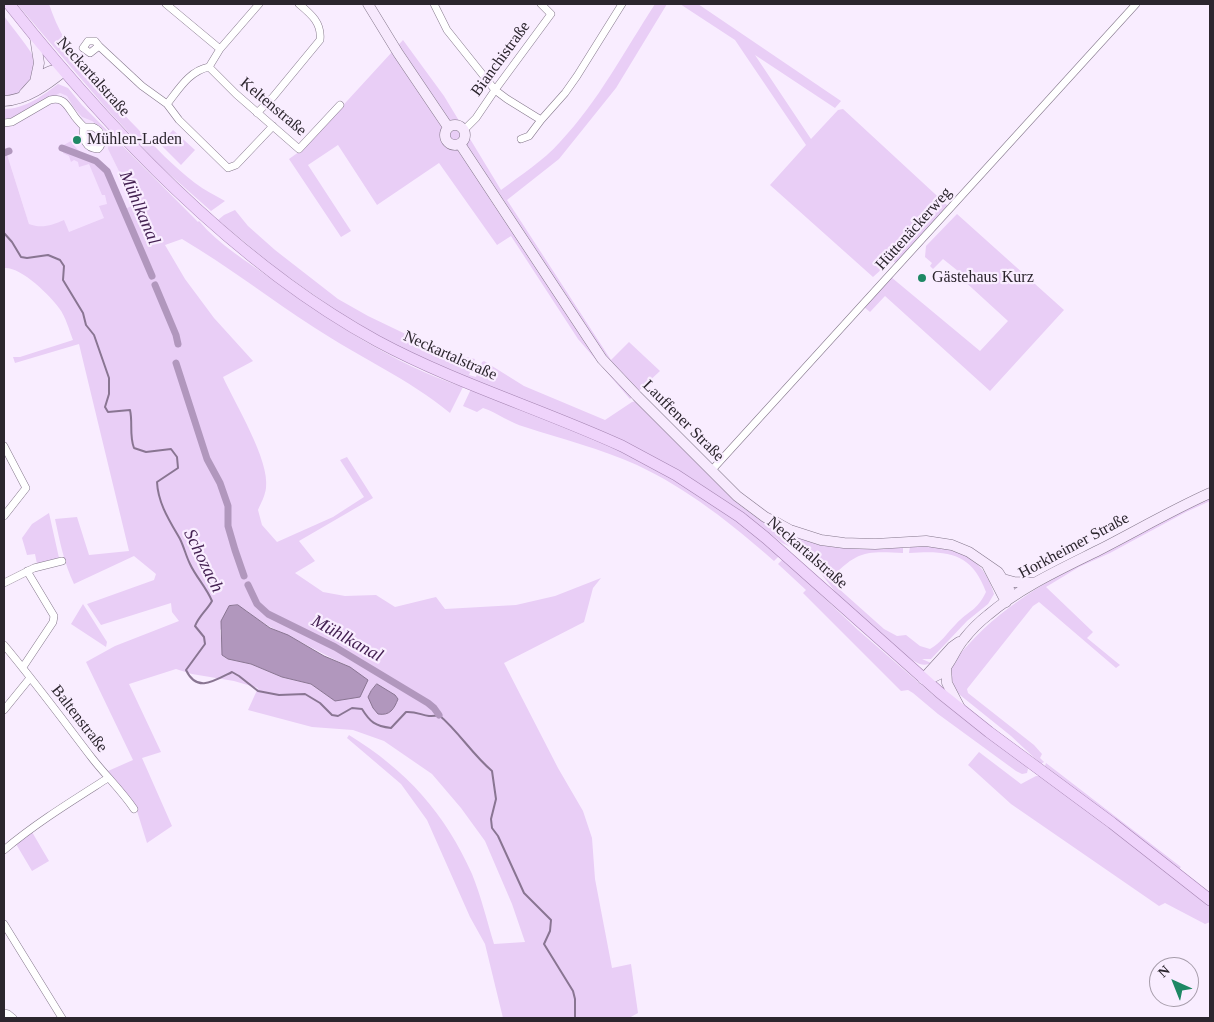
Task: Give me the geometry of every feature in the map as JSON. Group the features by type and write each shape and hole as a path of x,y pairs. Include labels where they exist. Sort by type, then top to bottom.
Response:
{"main road":[{"name":"Neckartalstraße","path":"9,4 64,71 144,156 212,221 278,276 331,313 377,341 429,366 570,423 645,458 706,493 740,517 792,560 923,679 1210,900"}],"street":[{"path":"166,4 220,49"},
{"path":"167,104 190,76 199,70 209,68 220,49 259,4"},
{"path":"257,113 273,97 320,40 321,31 316,21 298,4"},
{"name":"Lauffener Straße","path":"368,4 398,53 448,127 444,134 446,141 452,146 460,144 602,359 737,496 751,507 790,530 821,540 844,544 936,542 961,548 998,572 1004,579"},
{"path":"434,4 447,30 495,90 541,120"},
{"name":"Bianchistraße","path":"464,130 476,118 551,14 541,4"},
{"path":"521,139 529,136 565,93 622,4"},
{"name":"Hüttenäckerweg","path":"711,471 1136,4"},
{"path":"35,37 39,64 36,82"},
{"path":"99,46 142,86 167,104 178,120 228,168 241,161 273,126"},
{"name":"Keltenstraße","path":"209,68 299,149 340,106"},
{"path":"22,96 45,73 52,70 64,71"},
{"path":"4,101 36,91 64,71"},
{"path":"4,123 12,122 50,100 57,98 65,101 74,116 84,127"},
{"path":"448,127 456,125 464,130 465,138 460,144"},
{"path":"4,446 26,488 4,516"},
{"name":"Horkheimer Straße","path":"923,679 952,647 962,640 987,615 1035,583 1210,493"},
{"path":"4,583 27,571 62,560"},
{"name":"Lauffener Straße","path":"986,564 1006,602"},
{"path":"22,667 53,622 54,616 27,571"},
{"path":"1004,579 1014,582 1035,583"},
{"path":"1004,579 1009,589 1006,602"},
{"name":"Horkheimer Straße","path":"946,668 962,640"},
{"name":"Baltenstraße","path":"4,645 108,778 126,796 134,809"},
{"path":"923,679 934,678 946,668"},
{"path":"946,668 947,683 960,708"},
{"path":"4,710 30,678"},
{"path":"4,850 19,837 108,778"},
{"path":"4,924 62,1018"},
{"path":"4,1013 13,1018"}],"shaded area":[{"path":"17,4 49,4 64,39 74,55 110,100 158,150 198,186 225,201 211,211 159,165 106,108"},
{"path":"655,4 667,4 616,88 559,159 507,200 611,360 629,342 660,371 630,399 578,339 511,236 497,245 439,163 377,205 338,145 308,165 351,231 341,237 289,159 303,149 403,40 444,96 501,190 532,168 574,126 599,93"},
{"path":"680,4 698,4 841,101 835,108 755,55 811,139 838,110 843,109 948,206 898,265 892,260 873,277 770,185 806,145 735,40"},
{"path":"4,16 26,44 32,54 35,66 30,84 26,89 21,93 4,97"},
{"path":"58,84 68,88 82,105 198,222 234,253 364,341 437,378 463,387 450,413 418,389 332,339 182,239 165,245 185,279 214,318 253,361 223,377 263,463 266,488 258,510 262,525 277,542 333,517 364,497 340,460 347,457 373,498 299,541 315,561 295,573 323,592 345,596 376,595 395,607 436,597 445,609 516,605 555,596 601,578 593,588 584,622 504,663 558,768 583,811 592,838 595,879 612,968 631,964 638,1013 629,1018 503,1018 485,944 470,917 427,820 401,784 347,738 349,735 388,763 406,778 436,812 449,831 472,874 494,944 525,942 512,904 485,841 461,808 432,774 384,741 353,730 312,727 248,710 258,688 176,669 129,684 161,752 142,758 172,826 147,843 137,811 108,771 133,760 86,662 115,646 179,621 172,612 171,603 101,625 87,604 154,580 156,574 134,556 74,584 65,560 55,519 77,517 89,555 129,551 79,344 15,363 13,357 20,357 73,340 64,315 49,296 26,276 4,268 4,145 29,224 43,226 64,220 69,232 104,218 99,206 107,204 105,195 102,195 89,164 79,167 78,162 74,160 71,162 69,156 63,153 62,146 71,141 85,155 99,161 107,169 115,183 125,209 135,204 108,149 109,134 92,121 82,117 67,96 60,93 11,118 4,118 4,109 26,104","holes":["246,610 275,629 350,667 335,701 311,684 282,677 251,664 228,659 223,655 220,630"]},
{"path":"60,93 67,96 82,117 92,121 109,134 108,149 135,204 47,244 29,224 4,145 4,118 11,118"},
{"path":"173,130 195,150 181,165 160,144"},
{"path":"235,210 248,226 275,250 338,299 368,316 443,352 475,359 469,375 476,377 484,361 524,386 605,420 636,401 728,493 798,536 903,546 903,553 879,552 855,558 829,580 884,629 897,636 906,635 920,646 930,649 976,607 986,592 974,569 966,562 957,557 936,552 909,553 910,546 951,549 973,560 989,580 994,594 988,604 967,621 931,659 922,659 931,663 924,665 915,662 837,594 816,567 737,508 686,475 391,343 340,313 277,269 218,220"},
{"path":"957,214 1064,310 990,391 885,296 870,312 864,307 891,277 980,351 1008,321 961,278 963,275 943,259 933,269 930,266 932,263 925,257 926,246"},
{"path":"471,389 583,434 638,459 691,489 737,521 780,555 774,561 692,496 637,465 509,421 483,408 477,412 463,406"},
{"path":"1210,497 1210,501 1079,567 1046,587 1093,632 1087,638 1120,665 1116,668 1039,602 1033,606 967,689 968,693 1034,745 1042,754 1040,758 1044,762 1041,764 955,689 952,680 950,681 950,675 952,665 957,657 983,629 1016,602 1070,569"},
{"path":"49,513 59,558 37,564 35,554 27,555 22,538 32,524"},
{"path":"783,559 858,630 933,695 1026,765 1027,773 1022,774 1016,771 938,714 913,693 908,690 901,691 803,593 806,590 778,564"},
{"path":"83,604 107,642 106,647 71,624"},
{"path":"238,605 270,628 288,635 324,656 350,667 368,680 360,697 335,701 311,684 282,677 251,664 228,659 222,655 221,621 229,606"},
{"path":"377,684 395,695 398,699 389,713 378,714 368,697"},
{"path":"979,752 1021,784 1036,776 1041,776 1210,905 1210,922 1205,924 1165,903 1159,906 1011,804 968,765"},
{"path":"1046,763 1181,867 1179,869 1045,766"},
{"path":"32,832 49,861 32,871 16,844"}],"waterway":[{"name":"Mühlkanal","path":"62,148 96,161 107,171 152,276"},
{"name":"Mühlkanal","path":"4,153 9,151"},
{"name":"Schozach","path":"4,233 21,257 48,255 60,260 64,266 63,280 83,313 86,325 94,335 109,378 109,394 105,407 108,412 130,410 134,448 146,452 171,449 177,457 178,468 157,482 159,497 190,564 212,601 195,626 204,637 205,644 186,670 190,677 195,681 206,683 232,672 258,691 279,695 305,694 320,703 332,715 338,716 352,708 362,709 374,723 391,728 406,712 430,716 439,715 492,771 496,799 491,819 492,828 498,836 524,893 551,920 550,931 544,944 573,991 575,1018"},
{"name":"Mühlkanal","path":"155,285 178,344"},
{"name":"Mühlkanal","path":"176,363 207,459 220,483 228,506 228,526 244,576"},
{"name":"Mühlkanal","path":"248,585 257,604 268,614 335,647 428,703 439,715"}],"place":[{"name":"Mühlen-Laden","path":"77,140"},
{"name":"Gästehaus Kurz","path":"922,278"}]}
